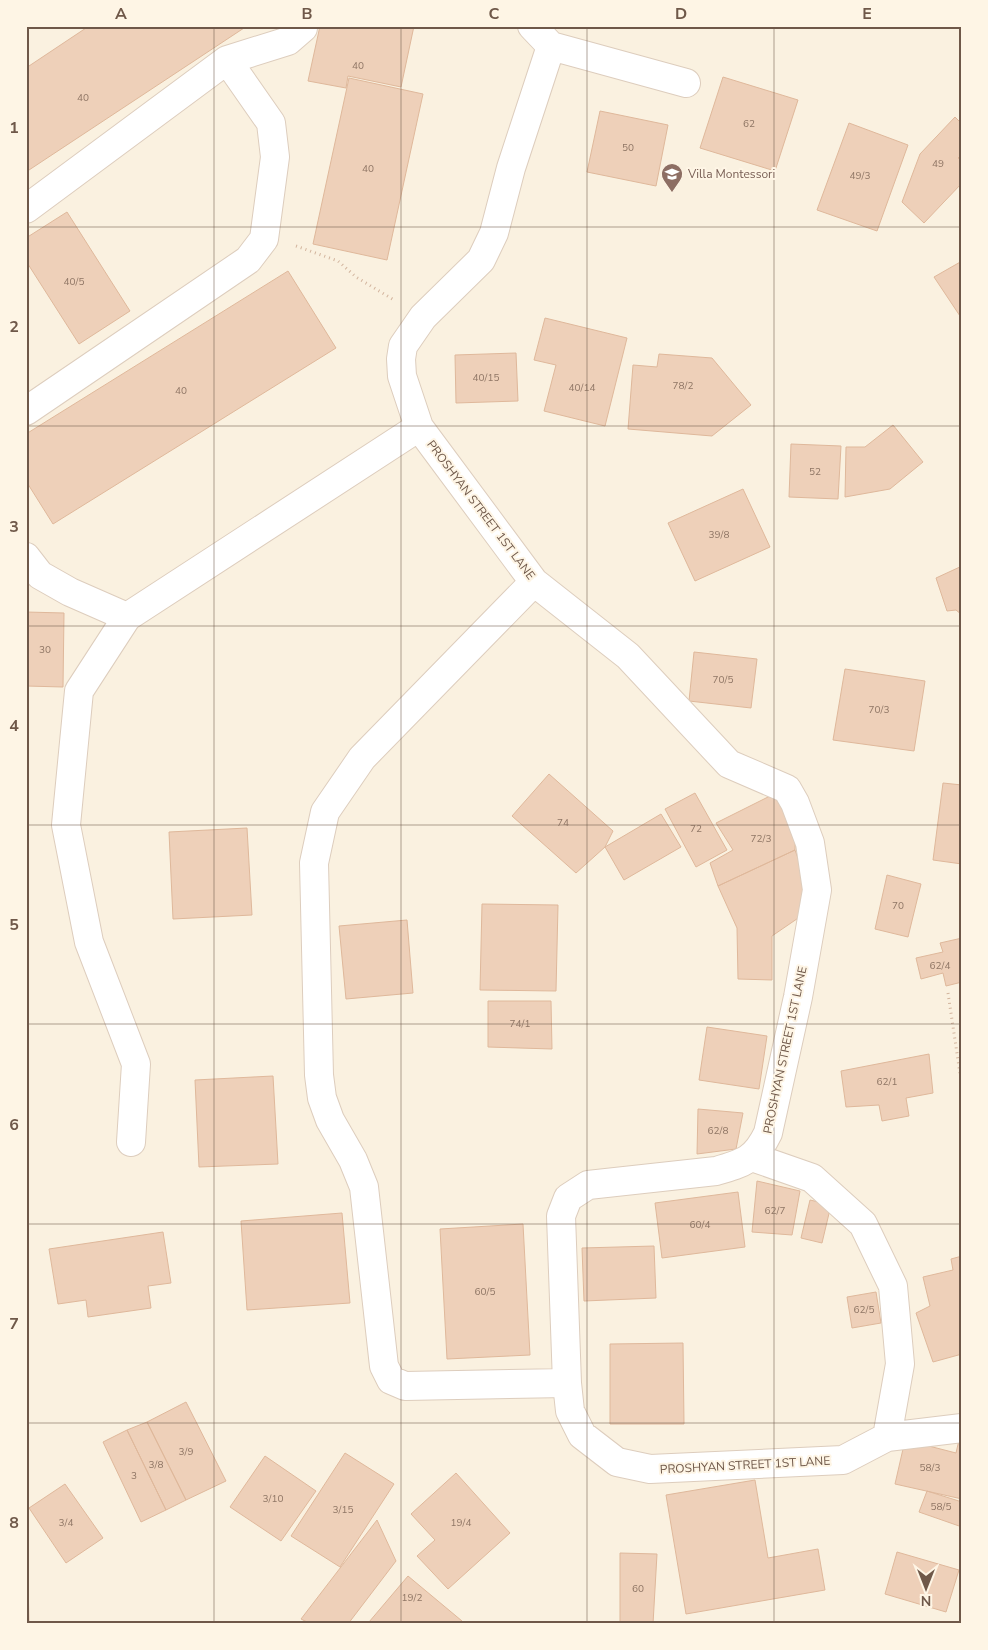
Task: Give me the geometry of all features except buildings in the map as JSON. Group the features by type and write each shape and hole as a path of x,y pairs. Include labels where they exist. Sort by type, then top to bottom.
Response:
{"street":[{"path":"532,26 551,46 686,83"},
{"path":"26,209 227,60 288,41 303,28"},
{"name":"PROSHYAN STREET 1ST LANE","path":"551,46 511,168 494,233 481,260 423,317 402,346 400,359 402,376 419,427 534,582 628,656 729,764 787,789 795,803 810,843 818,890 798,997 768,1132 761,1147 752,1157 736,1165 716,1171 588,1185 568,1198 561,1216 567,1383 570,1411 582,1435 617,1462 650,1469 843,1460 887,1436 962,1428"},
{"path":"26,411 248,260 264,238 275,157 271,123 227,60"},
{"path":"131,1142 136,1064 89,942 66,825 79,691 127,617 419,427"},
{"path":"26,557 40,575 70,592 127,617"},
{"path":"534,582 362,758 326,812 314,863 318,1074 322,1098 330,1120 353,1160 364,1187 384,1366 391,1380 405,1386 567,1383"},
{"path":"752,1157 812,1178 863,1224 892,1286 900,1364 887,1436"}],"path":[{"path":"264,238 307,249 338,261 356,276 423,317"},
{"path":"948,993 962,1086"}],"place":[{"name":"Villa Montessori","path":"672,193"}]}
